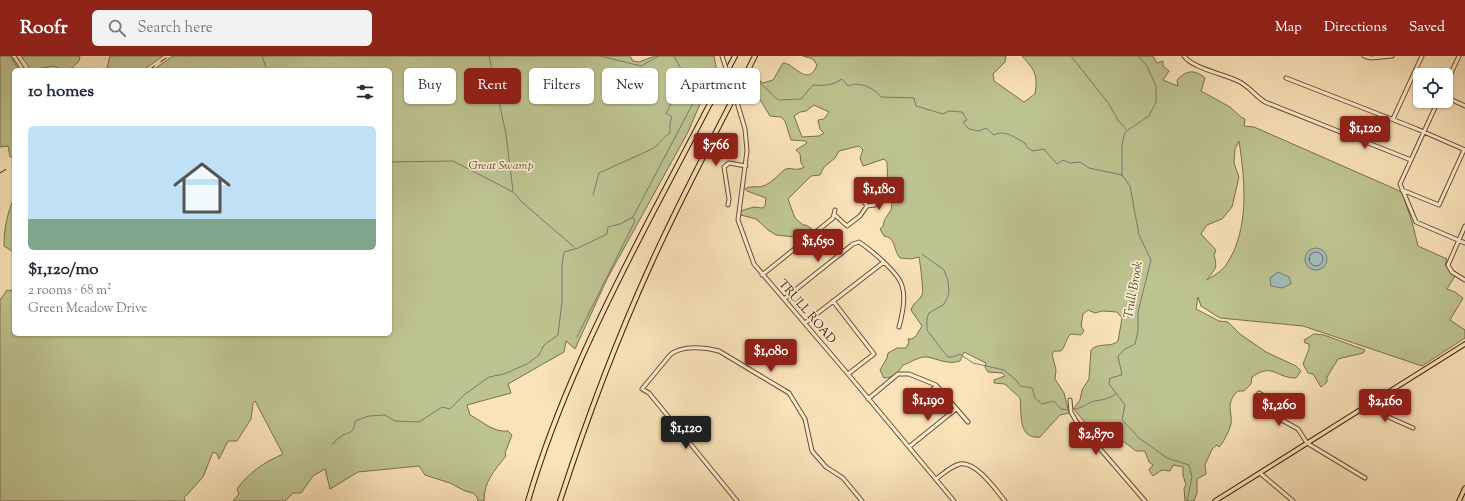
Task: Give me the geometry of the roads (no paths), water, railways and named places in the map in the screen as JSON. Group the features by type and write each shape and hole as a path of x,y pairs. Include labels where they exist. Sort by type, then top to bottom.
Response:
{"highway":[{"path":"528,501 552,427 588,342 735,56"},
{"path":"560,501 597,395 650,266 690,182 755,56"}],"main road":[{"path":"1215,501 1465,344"},
{"path":"1459,501 1465,488"}],"street":[{"path":"14,56 23,68"},
{"name":"TRULL ROAD","path":"722,56 746,132 746,166 739,208 739,223 754,264 954,501"},
{"path":"1184,56 1193,63 1238,81 1261,100 1411,160"},
{"path":"1364,56 1371,58 1392,56"},
{"path":"1393,119 1422,56"},
{"path":"1453,69 1459,56"},
{"path":"1286,78 1393,119 1465,150 1439,205 1402,190"},
{"path":"1453,100 1465,106"},
{"path":"1435,108 1400,184 1416,222 1465,243"},
{"path":"728,205 730,199 724,167 729,163 746,166"},
{"path":"835,215 847,226 860,216 867,206"},
{"path":"762,275 827,223 835,215 836,210"},
{"path":"1465,226 1448,265 1453,272 1465,280"},
{"path":"784,299 853,244 859,242 871,250 884,262 899,280 903,288 899,327"},
{"path":"805,323 884,262"},
{"path":"833,301 874,354 848,374"},
{"path":"737,501 649,393 642,389 670,355 676,350 709,348 726,354 789,393 805,419 812,451 826,467 843,478 862,501"},
{"path":"868,399 899,373 909,374 937,386 968,422"},
{"path":"920,399 937,386"},
{"path":"1070,400 1071,412 1076,421 1145,501"},
{"path":"1373,401 1384,415 1413,428"},
{"path":"1261,402 1270,413 1298,429 1307,443 1365,478"},
{"path":"908,447 956,409"},
{"path":"936,479 958,465 970,465 979,472 1006,501"},
{"path":"1260,472 1293,501"}],"water":[{"path":"1316,248 1324,251 1327,259 1324,267 1316,270 1308,267 1305,259 1308,251"},
{"path":"1278,272 1289,277 1291,284 1282,288 1271,286 1270,278"}],"waterway":[{"path":"262,56 266,68"},
{"path":"489,56 506,134 513,191"},
{"path":"600,56 641,66 659,56"},
{"path":"674,56 680,68"},
{"path":"1071,56 1109,104 1118,120 1126,129"},
{"path":"1122,175 1122,145 1125,132 1149,116 1156,102 1156,86 1147,66 1138,56"},
{"name":"Trull Brook","path":"760,83 778,100 801,99 813,85 828,85 842,79 848,86 857,84 871,88 881,97 914,98 916,106 943,114 949,111 962,112 967,120 963,122 969,129 979,131 986,128 994,135 998,133 1010,135 1025,143 1032,151 1044,149 1057,164 1063,160 1070,163 1080,162 1089,168 1122,175 1130,186 1139,235 1151,260 1138,312 1138,331 1135,344 1125,349 1118,356 1122,375 1110,378 1109,384 1125,405 1122,420 1139,438 1167,458 1189,465 1192,477 1187,501"},
{"name":"Trull Brook","path":"593,195 599,173 652,149 670,133 670,123 672,117 666,113 671,104"},
{"path":"332,444 342,436 351,432 354,428 355,421 369,416 385,415 395,421 419,422 442,407 450,409 464,395 489,377 504,374 527,364 539,355 544,345 558,335 562,301 562,265 564,252 578,248 607,234 608,227 620,224 633,217 693,104"},
{"path":"392,162 453,161 513,192 523,203 574,247"},
{"path":"577,337 635,221 633,217"},
{"path":"922,254 944,270 948,281 949,292 947,299 943,305 929,313 927,318 927,330 946,355 948,357 953,357 960,354 973,363 1004,370 1016,380 1020,386 1032,388 1035,398 1042,404 1054,401 1061,409 1068,410"},
{"path":"1073,409 1079,408 1094,401 1103,400 1116,394"}],"railway":[{"path":"152,68 169,56"},
{"path":"0,173 12,165"}],"park label":[{"name":"Great Swamp","path":"501,166"}]}
